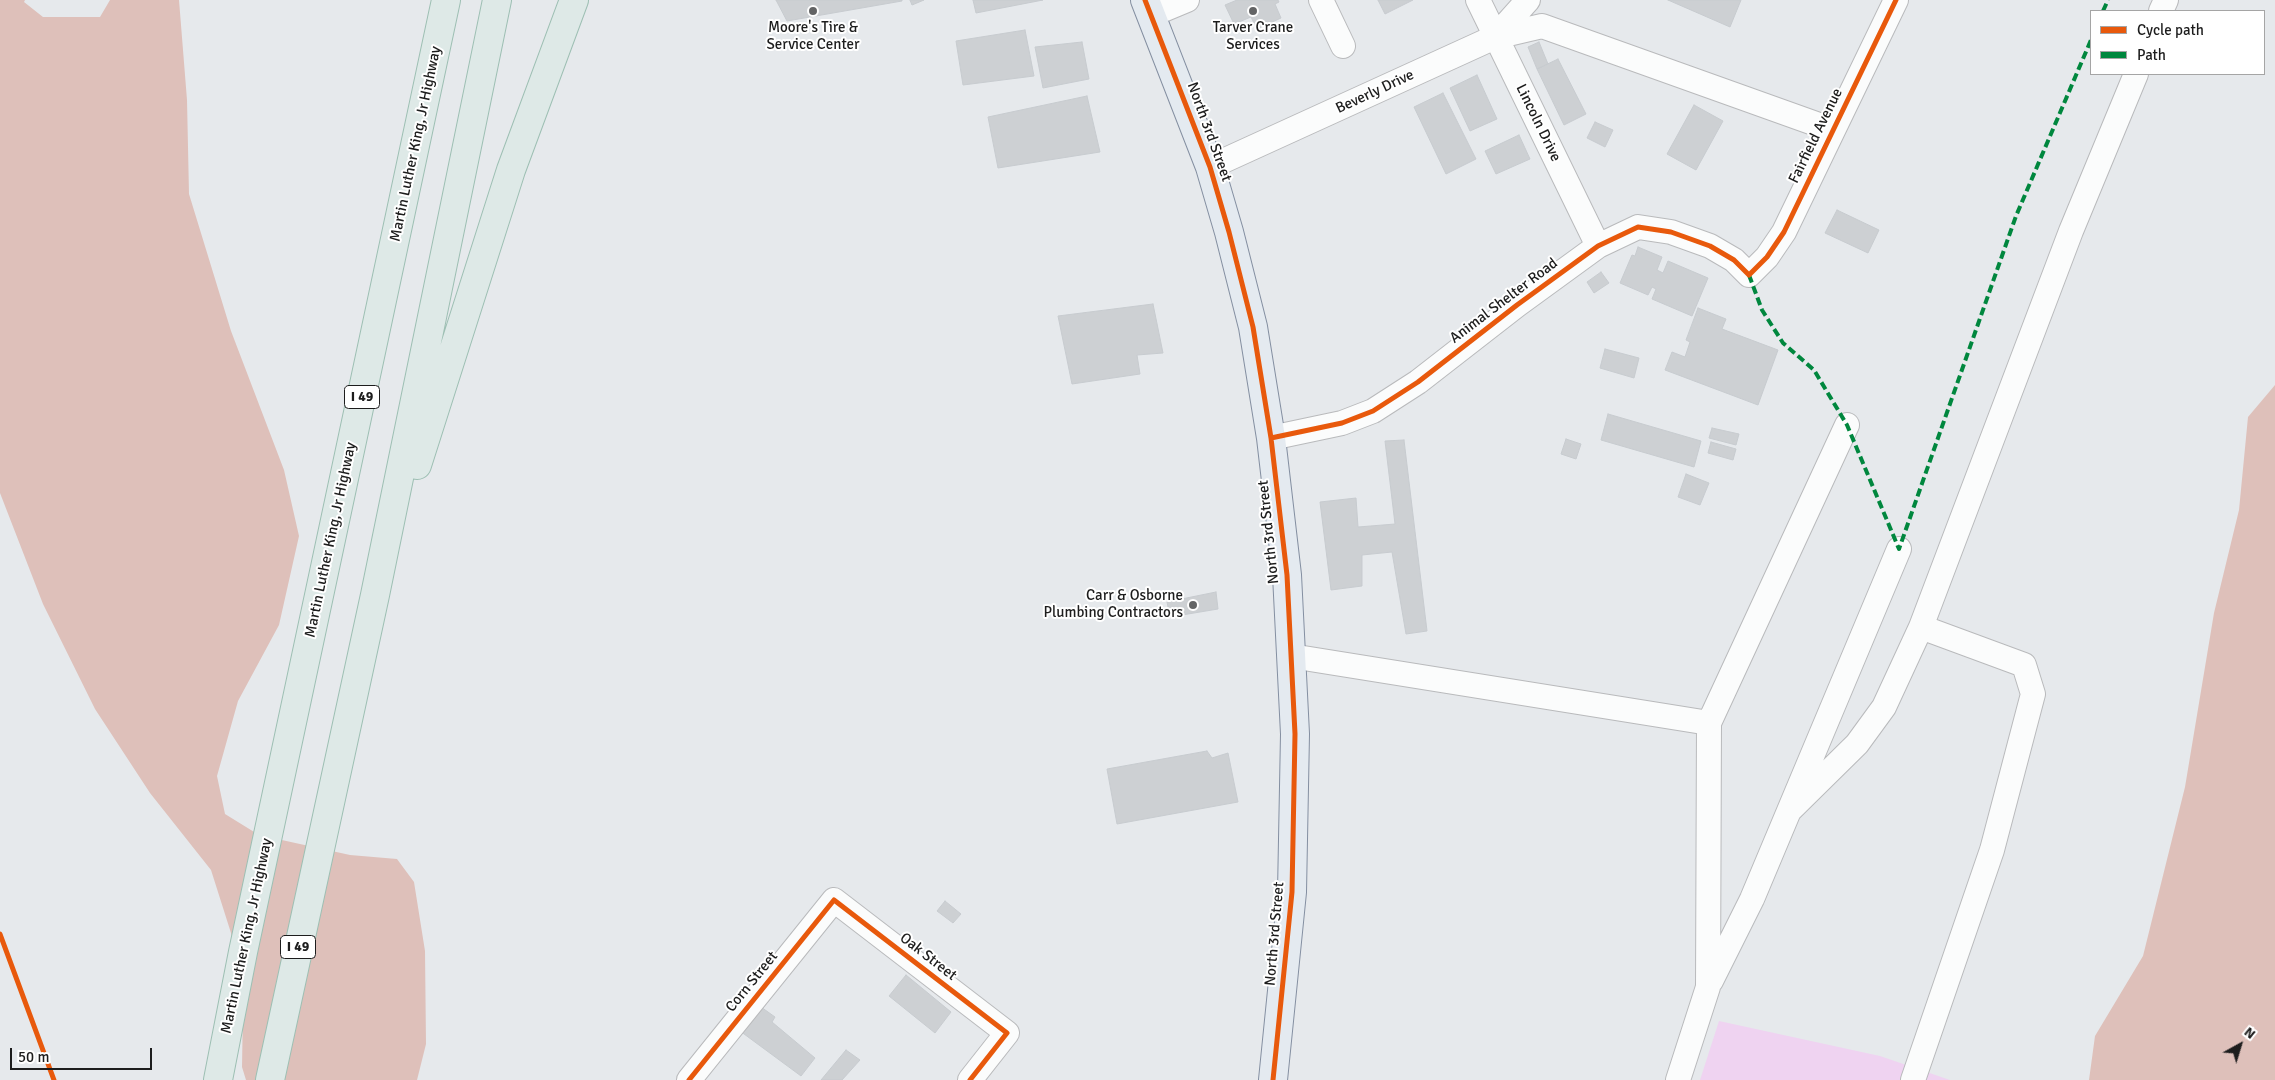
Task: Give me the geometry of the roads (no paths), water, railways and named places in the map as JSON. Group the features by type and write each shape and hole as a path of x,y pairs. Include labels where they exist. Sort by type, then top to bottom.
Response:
{"highway":[{"name":"Martin Luther King, Jr Highway","path":"218,1080 242,952 446,0"},
{"name":"I 49","path":"270,1080 375,595 498,0"},
{"path":"375,595 511,170 574,0"},
{"path":"207,1080 242,952"}],"main road":[{"name":"North 3rd Street","path":"1148,7 1210,167 1230,232 1253,327 1271,438 1287,575 1295,734 1292,892 1273,1080"}],"street":[{"path":"1148,7 1187,0"},
{"path":"1321,0 1343,46"},
{"name":"Lincoln Drive","path":"1478,0 1598,246"},
{"name":"Beverly Drive","path":"1210,167 1495,37 1528,0"},
{"name":"Fairfield Avenue","path":"1749,275 1767,257 1784,232 1896,0"},
{"path":"1495,37 1542,26 1833,130"},
{"path":"1789,811 1857,744 1884,707 1921,627 2071,231 2136,75"},
{"name":"Animal Shelter Road","path":"1271,438 1342,423 1373,411 1418,382 1517,305 1598,246 1638,227 1671,232 1710,246 1734,260 1749,275"},
{"path":"1708,987 1709,723 1847,425"},
{"path":"1678,1080 1708,987 1752,899 1899,549"},
{"path":"1913,1080 1992,850 2033,694 2024,665 1921,627"},
{"path":"1291,656 1709,723"},
{"name":"Oak Street","path":"834,900 1007,1034 970,1080"},
{"name":"Corn Street","path":"700,1076 834,900"}],"place":[{"name":"Moore's Tire & Service Center","path":"813,11"},
{"name":"Tarver Crane Services","path":"1253,11"},
{"name":"Carr & Osborne Plumbing Contractors","path":"1193,605"}]}
